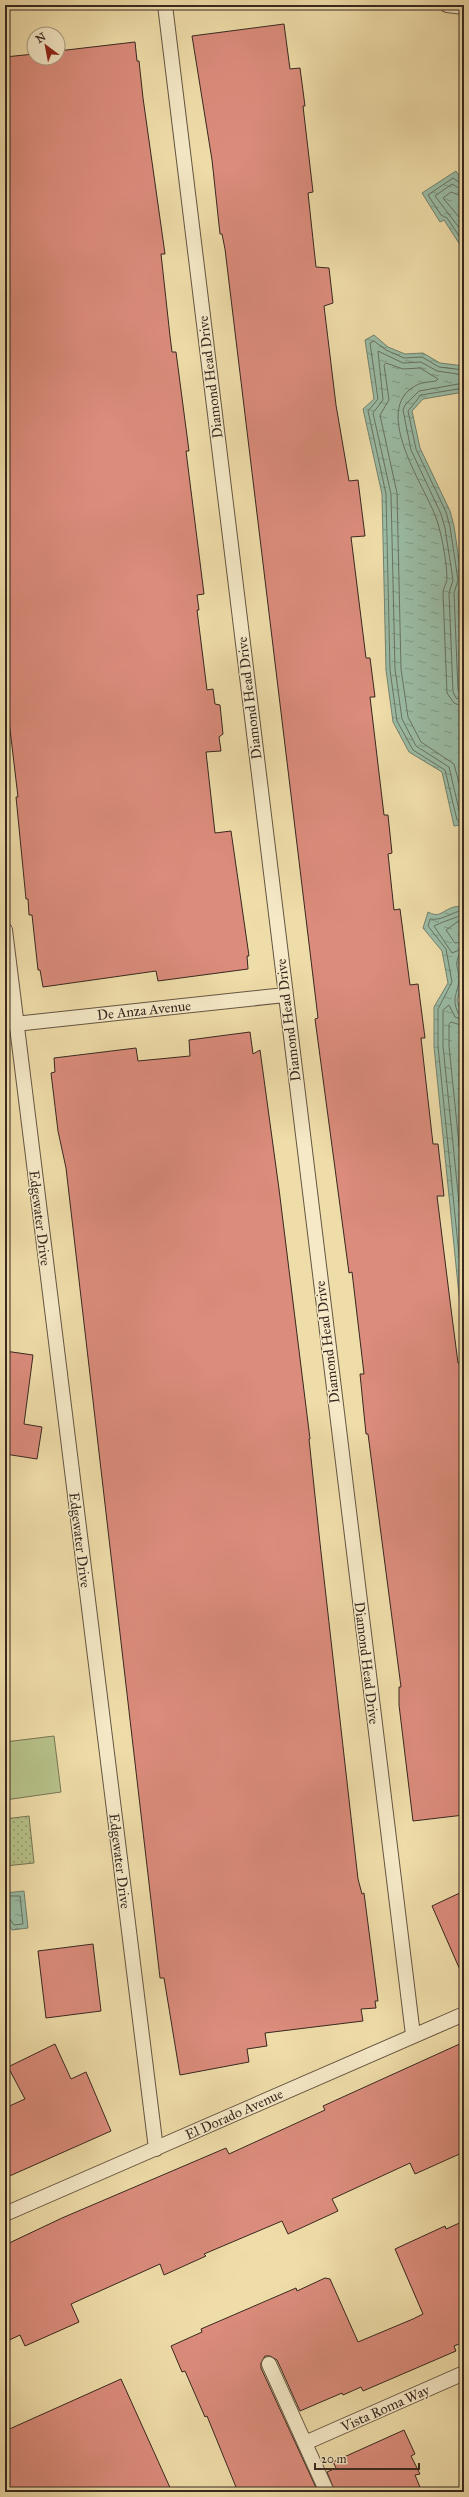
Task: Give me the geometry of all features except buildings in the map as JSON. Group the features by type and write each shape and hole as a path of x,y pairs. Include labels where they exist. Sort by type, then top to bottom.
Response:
{"lane":[{"name":"Diamond Head Drive","path":"165,5 413,2035"},
{"path":"448,5 464,7"},
{"name":"Edgewater Drive","path":"5,930 10,1022 156,2149"},
{"name":"De Anza Avenue","path":"10,1022 285,995"},
{"name":"El Dorado Avenue","path":"5,2214 464,2014"},
{"path":"269,2364 327,2492"},
{"name":"Vista Roma Way","path":"305,2443 464,2373"}],"green space":[{"path":"54,1736 61,1792 5,1800 5,1742"},
{"path":"29,1816 34,1863 5,1866 5,1819"}],"water":[{"path":"456,171 464,184 464,251 444,220 440,222 422,193"},
{"path":"374,335 388,347 405,354 423,353 440,363 464,366 464,392 423,399 412,411 420,448 450,511 454,526 462,581 458,593 464,710 464,824 454,826 442,772 409,752 393,722 386,670 382,494 363,409 374,399 365,340"},
{"path":"464,906 464,955 459,963 463,980 457,1000 461,1011 464,1011 464,1345 434,1047 434,1007 448,983 442,951 423,928 428,912 432,914 440,914 452,907"},
{"path":"24,1891 28,1928 12,1930 5,1920 5,1893"}]}
